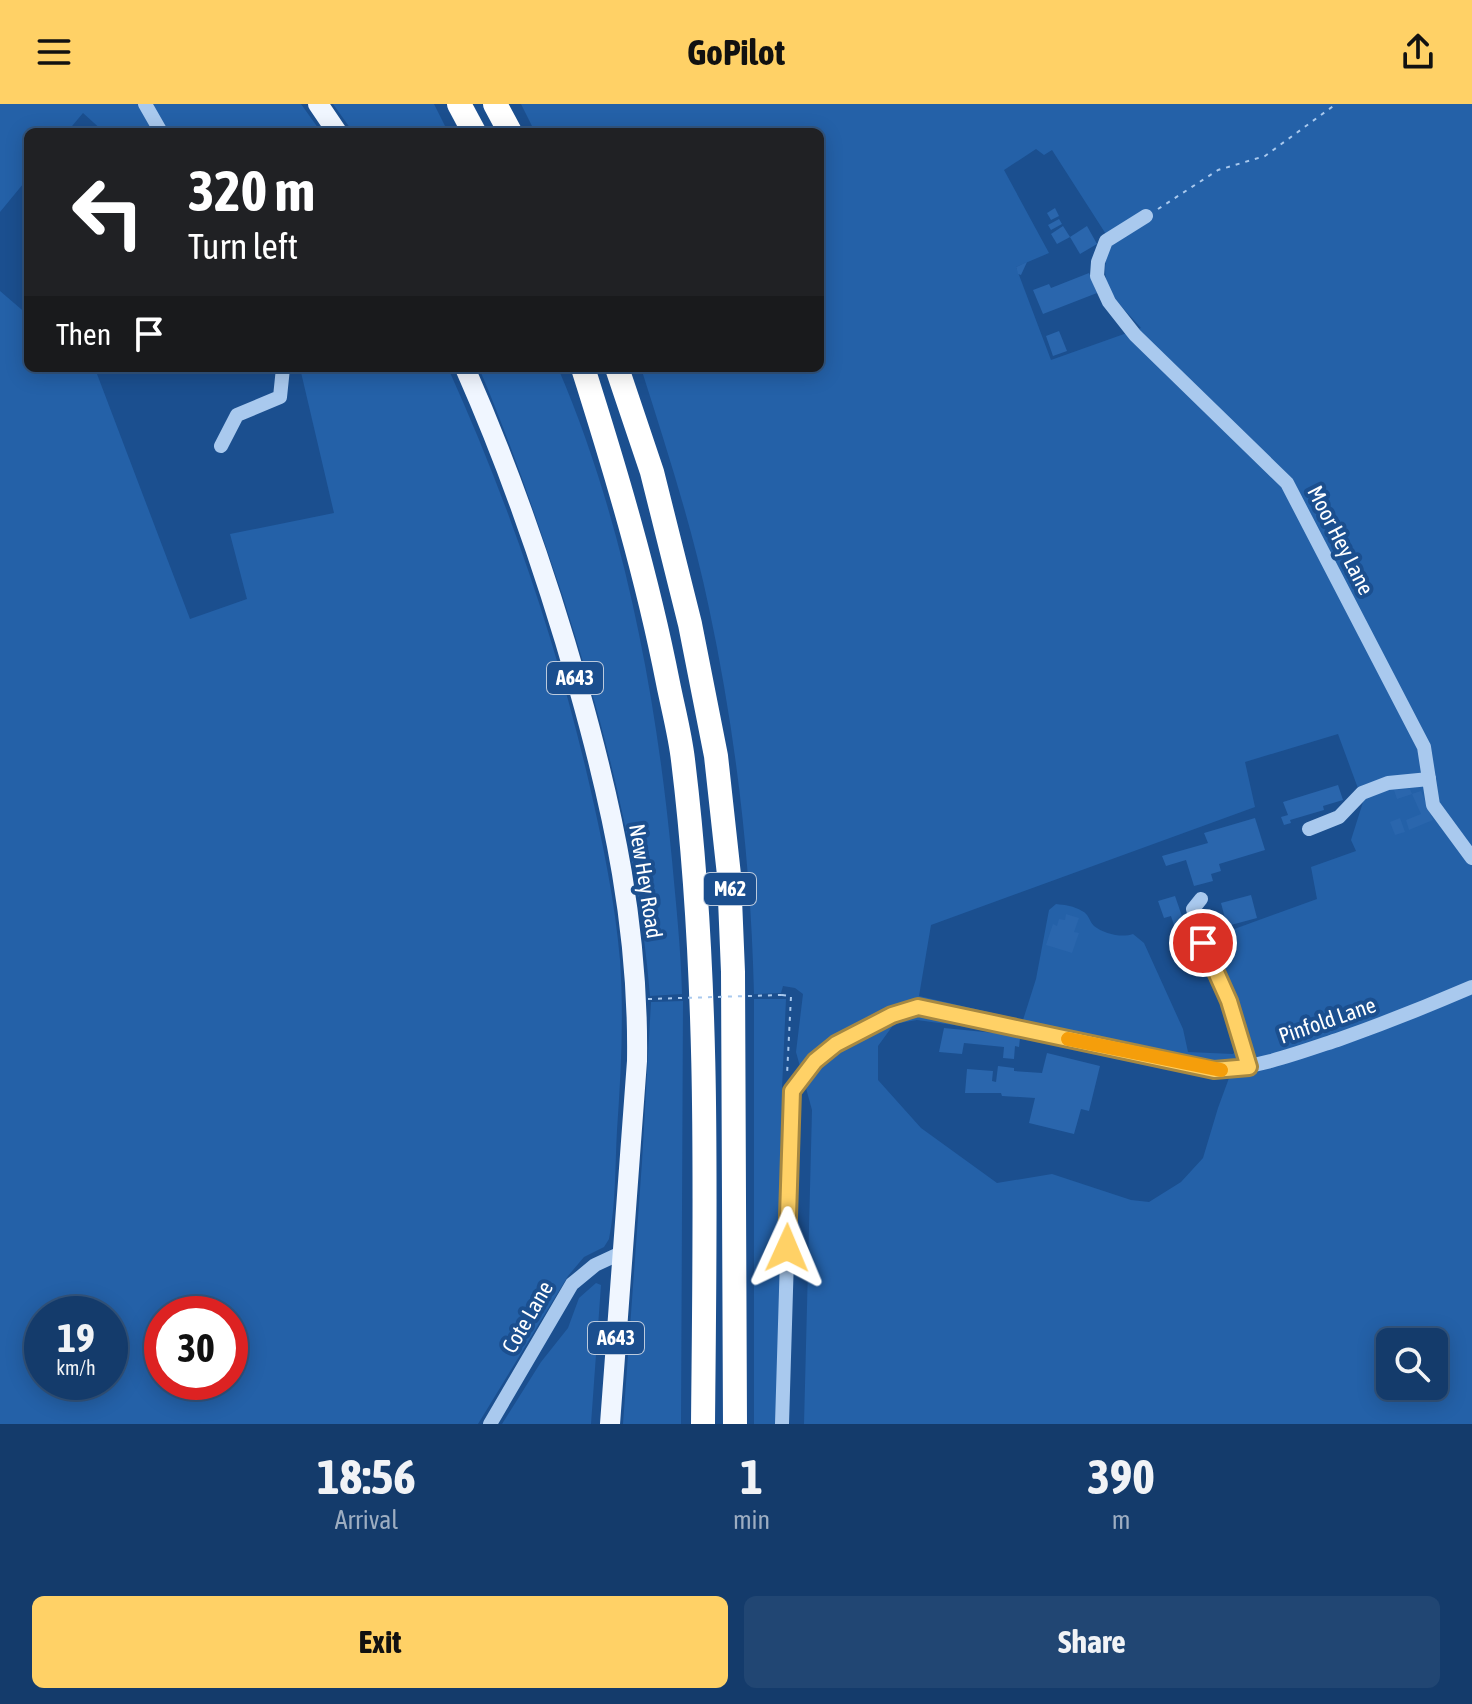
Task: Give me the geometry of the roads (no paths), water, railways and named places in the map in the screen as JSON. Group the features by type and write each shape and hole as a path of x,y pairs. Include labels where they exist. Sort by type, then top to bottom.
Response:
{"highway":[{"path":"459,104 472,128"},
{"path":"495,104 508,128"},
{"name":"M62","path":"584,372 616,472 656,623 683,757 696,892 703,1012 703,1424"},
{"name":"M62","path":"618,372 652,472 690,624 716,756 729,875 733,972 735,1424"}],"main road":[{"path":"318,104 334,128"},
{"name":"New Hey Road","path":"467,372 528,526 554,605 587,720 624,877 633,945 637,1029 610,1424"}],"street":[{"path":"145,104 159,128"},
{"name":"Moor Hey Lane","path":"1146,216 1106,241 1098,262 1097,276 1109,302 1135,335 1287,483 1424,747 1433,805 1472,858"},
{"path":"221,446 237,415 280,397 283,372"},
{"path":"1309,829 1339,817 1362,793 1388,783 1429,779"},
{"path":"1201,899 1193,909 1196,920 1229,1001 1249,1067"},
{"name":"Pinfold Lane","path":"782,1424 792,1091 815,1061 836,1044 892,1015 918,1007 1214,1070 1249,1067 1279,1060 1415,1012 1472,987"},
{"name":"Cote Lane","path":"490,1424 572,1284 595,1265 623,1252"}]}
